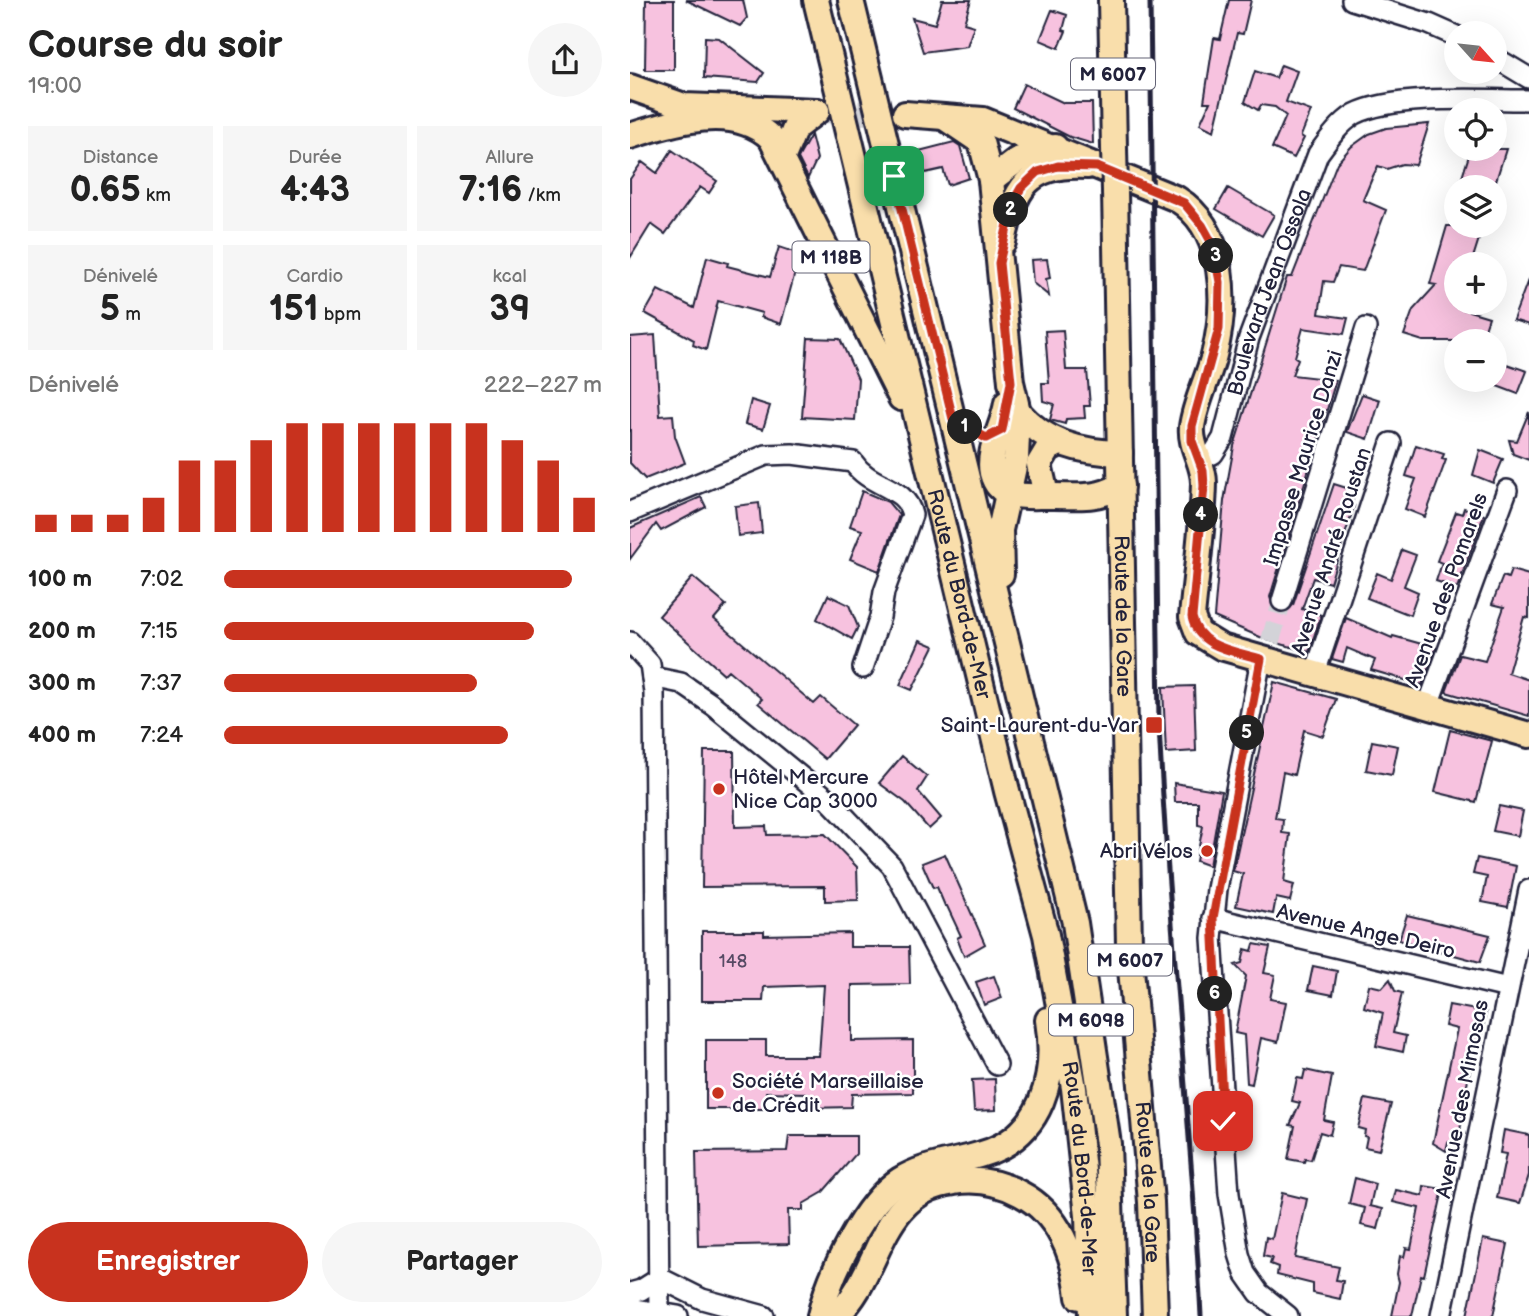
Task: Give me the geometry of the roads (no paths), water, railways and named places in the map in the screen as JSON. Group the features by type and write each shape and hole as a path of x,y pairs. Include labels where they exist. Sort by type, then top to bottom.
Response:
{"main road":[{"name":"Route du Bord-de-Mer","path":"816,0 1007,791 1046,935 1074,1088 1088,1216 1091,1316"},
{"name":"Route du Bord-de-Mer","path":"850,0 1081,957 1108,1144 1114,1316"},
{"name":"Route de la Gare","path":"1111,0 1129,945 1151,1202 1155,1316"},
{"path":"630,88 684,106 817,111 795,128 783,157"},
{"path":"905,114 983,120 1055,147 1184,203 1202,225 1213,245 1219,270 1220,310 1214,355 1192,426 1194,448 1204,486 1192,617 1198,633 1210,643 1265,654 1315,673 1529,735"},
{"path":"941,116 981,142 991,180 1011,382 1010,421 1016,458 1000,530 1000,618"},
{"name":"M 118B","path":"630,135 680,123 718,118 742,120 766,133 783,157 893,377 928,490 943,519"},
{"path":"991,180 1017,160 1055,147"},
{"path":"999,263 1013,202 1028,180 1038,172 1058,166 1097,167"},
{"path":"953,419 986,438 1010,421"},
{"path":"1010,421 1031,428 1059,443 1120,453"},
{"path":"1046,495 1039,464 1048,449 1059,443"},
{"path":"1009,493 1021,497 1046,495 1073,499 1103,495 1121,486"},
{"path":"1073,499 1121,529"},
{"path":"820,1316 825,1290 875,1203 913,1174 984,1154 1008,1142 1032,1121 1046,1096 1051,1068 1048,1024 1007,791"},
{"path":"836,1316 849,1304 887,1228 910,1199 929,1187 967,1180 987,1181 1009,1188 1028,1198 1050,1219 1072,1256 1081,1316"}],"street":[{"path":"1352,0 1444,31"},
{"path":"1507,65 1529,78"},
{"name":"Boulevard Jean Ossola","path":"1199,459 1213,454 1223,438 1249,338 1318,154 1332,135 1354,115 1379,106 1458,100 1529,100"},
{"name":"Impasse Maurice Danzi","path":"1282,601 1366,328"},
{"name":"Avenue André Roustan","path":"1315,673 1391,443"},
{"path":"630,512 766,456 792,454 853,462 862,475 900,494 911,508 912,515 884,592 863,668"},
{"name":"Avenue des Pomarels","path":"1428,705 1507,490"},
{"path":"630,642 650,664 652,677 660,1278 669,1315 630,1308"},
{"path":"1265,654 1213,918 1218,1048 1228,1181 1239,1254 1245,1273 1259,1293 1289,1316"},
{"path":"652,677 681,683 713,705 828,799 892,866 997,1065"},
{"name":"Avenue des Mimosas","path":"1441,1316 1529,890"},
{"name":"Avenue Ange Deiro","path":"1213,918 1508,988"},
{"path":"630,1293 641,1290 660,1278"},
{"path":"660,1278 702,1299 764,1316"}],"tunnel":[{"path":"822,111 897,114"},
{"path":"1270,642 1282,601"}],"railway":[{"path":"1150,0 1159,724 1201,1316"}],"place":[{"name":"Saint-Laurent-du-Var","path":"1154,725"},
{"name":"Hôtel Mercure Nice Cap 3000","path":"719,789"},
{"name":"Abri Vélos","path":"1207,851"},
{"name":"Société Marseillaise de Crédit","path":"718,1093"}]}
